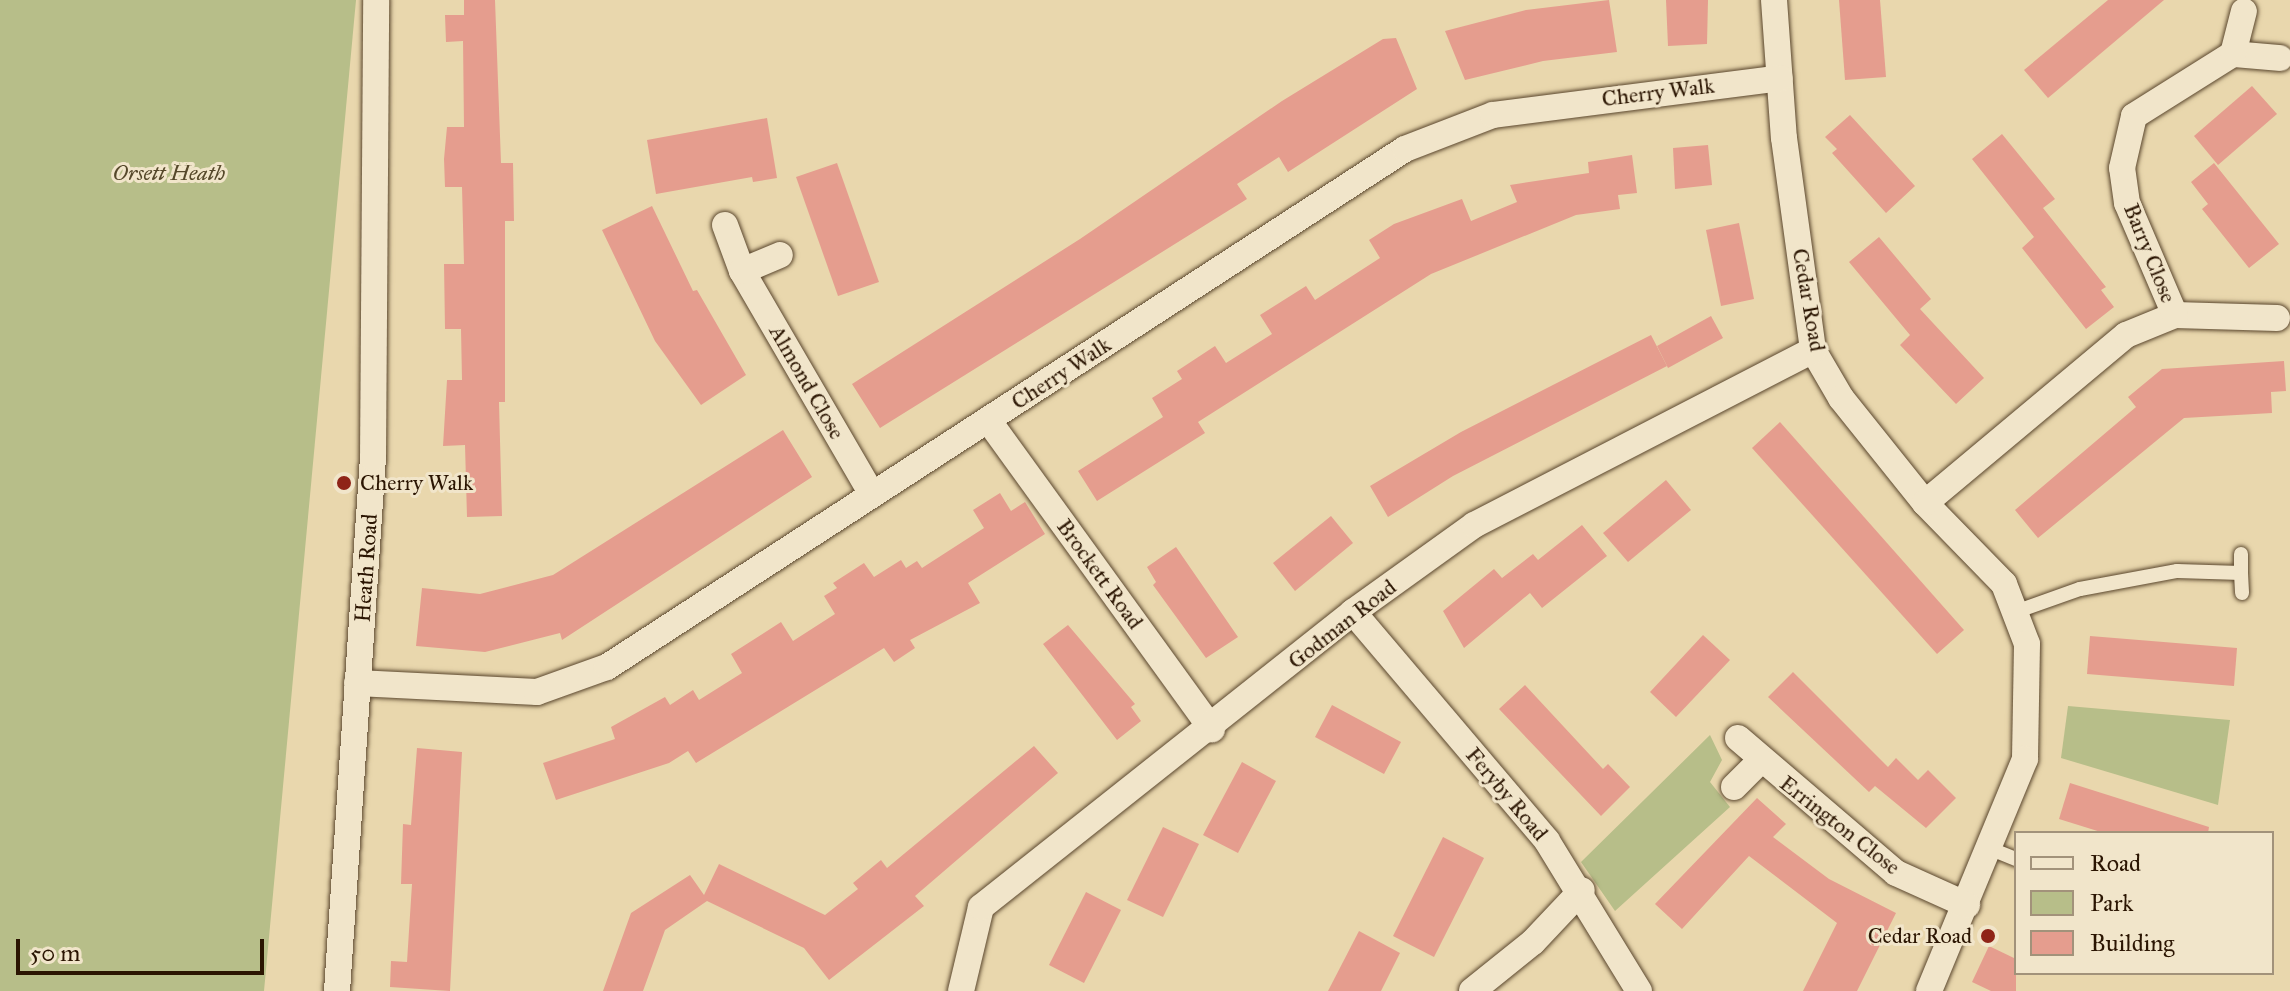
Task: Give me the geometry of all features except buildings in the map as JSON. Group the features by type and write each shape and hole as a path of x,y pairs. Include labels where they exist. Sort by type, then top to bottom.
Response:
{"street":[{"name":"Heath Road","path":"337,991 373,458 376,0"},
{"name":"Cedar Road","path":"1774,0 1780,78 1813,350 1841,398 1925,503 2004,584 2027,644 2025,759 1991,849 1929,991"},
{"path":"2244,11 2233,54 2280,58"},
{"name":"Barry Close","path":"2175,315 2127,203 2122,168 2134,116 2233,54"},
{"name":"Cherry Walk","path":"357,683 537,692 607,667 1405,149 1493,115 1780,78"},
{"name":"Almond Close","path":"725,225 742,271 872,494"},
{"path":"742,271 780,255"},
{"name":"Barry Close","path":"1925,503 2126,335 2175,315 2277,318"},
{"name":"Godman Road","path":"961,991 981,907 1212,729 1353,612 1474,525 1813,350"},
{"name":"Brockett Road","path":"988,420 1212,729"},
{"name":"Feryby Road","path":"1353,612 1547,841 1582,890 1639,991"},
{"name":"Errington Close","path":"1738,738 1760,761 1896,873 1967,905"},
{"name":"Errington Close","path":"1734,787 1760,761"},
{"path":"1472,991 1533,942 1582,890"}],"lane":[{"path":"2241,554 2242,593"},
{"path":"2015,612 2080,589 2177,571 2241,573"},
{"path":"1991,849 2014,858"}],"green space":[{"name":"Orsett Heath","path":"0,0 356,0 264,991 0,991"},
{"path":"2068,706 2230,720 2218,805 2061,758"},
{"path":"1710,735 1722,760 1710,782 1730,807 1615,911 1581,862"}],"place":[{"name":"Cherry Walk","path":"344,483"},
{"name":"Cedar Road","path":"1988,936"}]}
